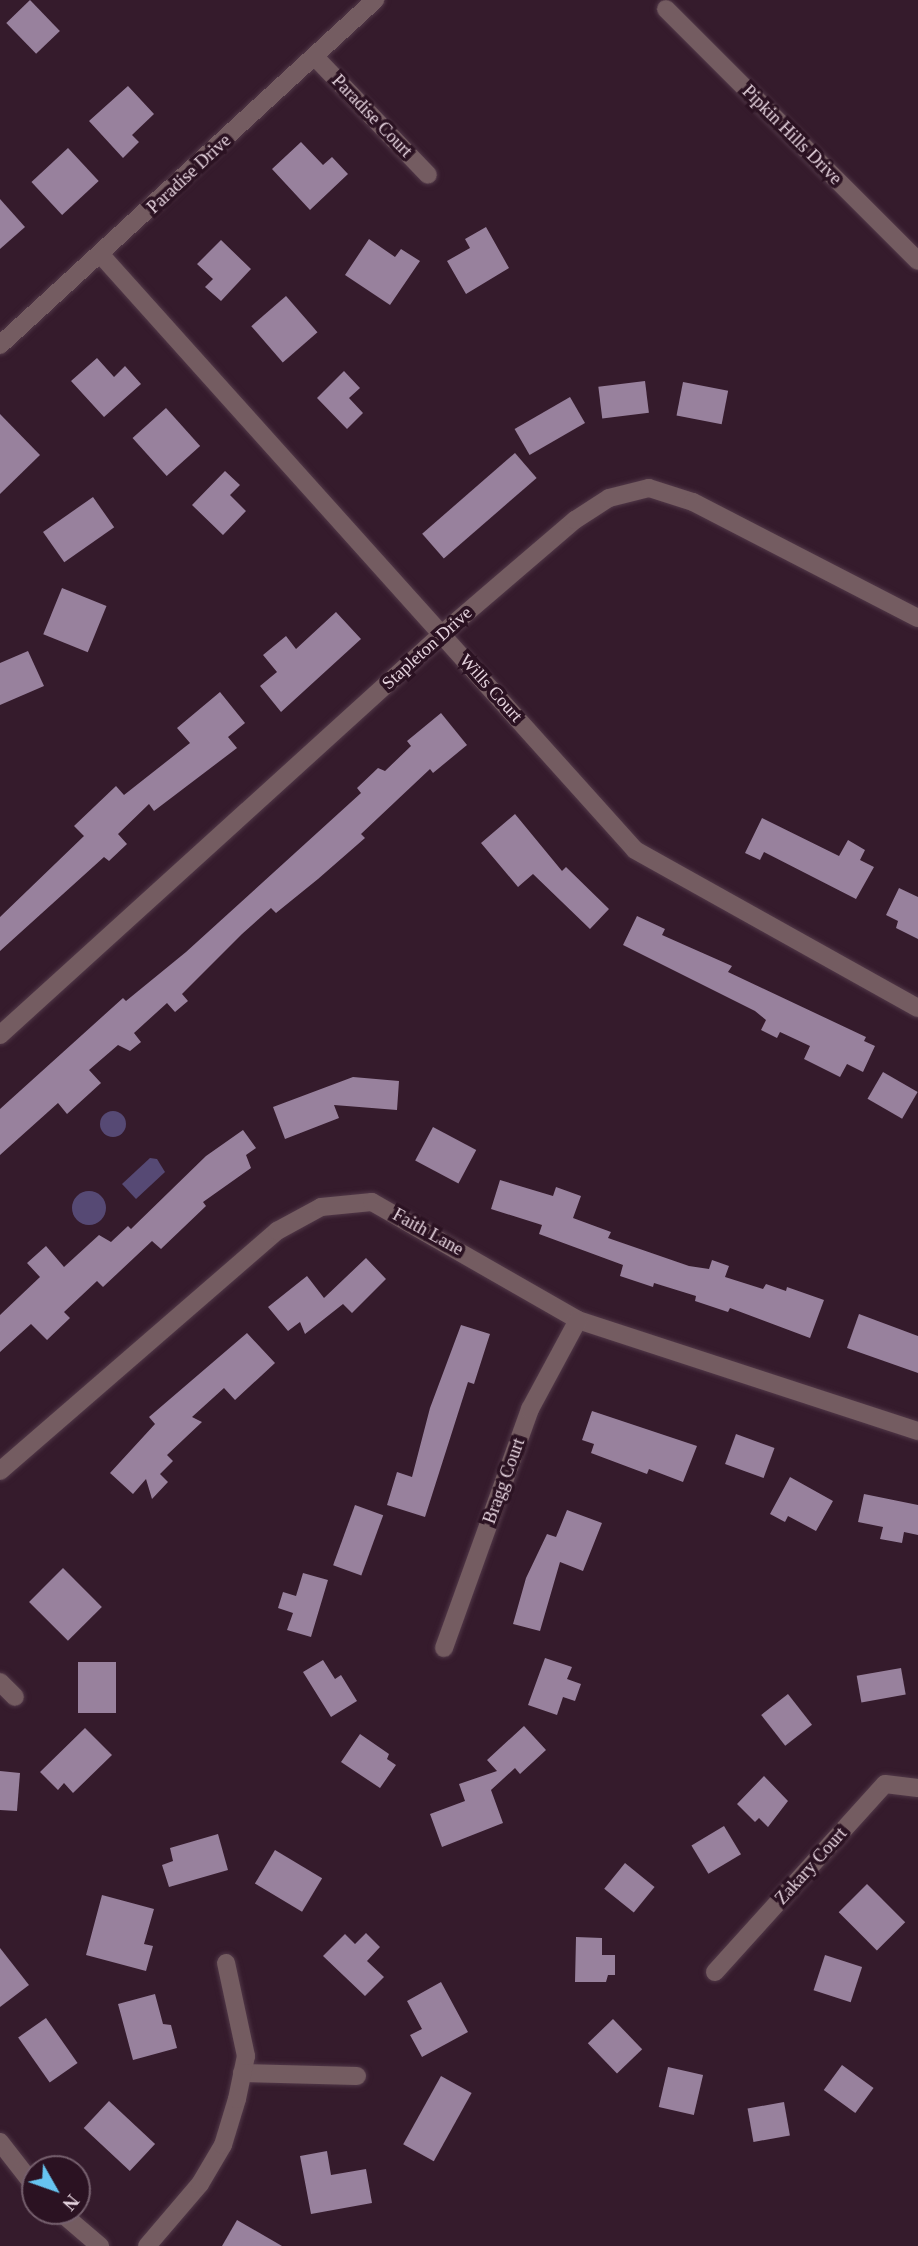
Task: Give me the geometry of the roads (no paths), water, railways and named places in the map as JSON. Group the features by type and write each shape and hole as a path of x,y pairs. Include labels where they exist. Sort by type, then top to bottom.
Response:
{"street":[{"name":"Paradise Drive","path":"0,345 101,255 375,0"},
{"name":"Pipkin Hills Drive","path":"666,9 918,261"},
{"name":"Paradise Court","path":"316,57 428,175"},
{"name":"Wills Court","path":"101,255 635,850 918,1008"},
{"name":"Stapleton Drive","path":"0,1035 443,633 575,520 609,498 649,488 693,502 918,618"},
{"name":"Faith Lane","path":"0,1471 277,1231 321,1207 372,1202 578,1320 918,1431"},
{"name":"Bragg Court","path":"444,1648 530,1409 578,1320"},
{"path":"0,1682 15,1697"},
{"name":"Zakary Court","path":"715,1972 885,1784 918,1788"},
{"path":"147,2246 200,2184 222,2145 246,2056 226,1963"},
{"path":"242,2073 357,2076"},
{"path":"0,2142 21,2170"},
{"path":"75,2225 100,2246"}]}
